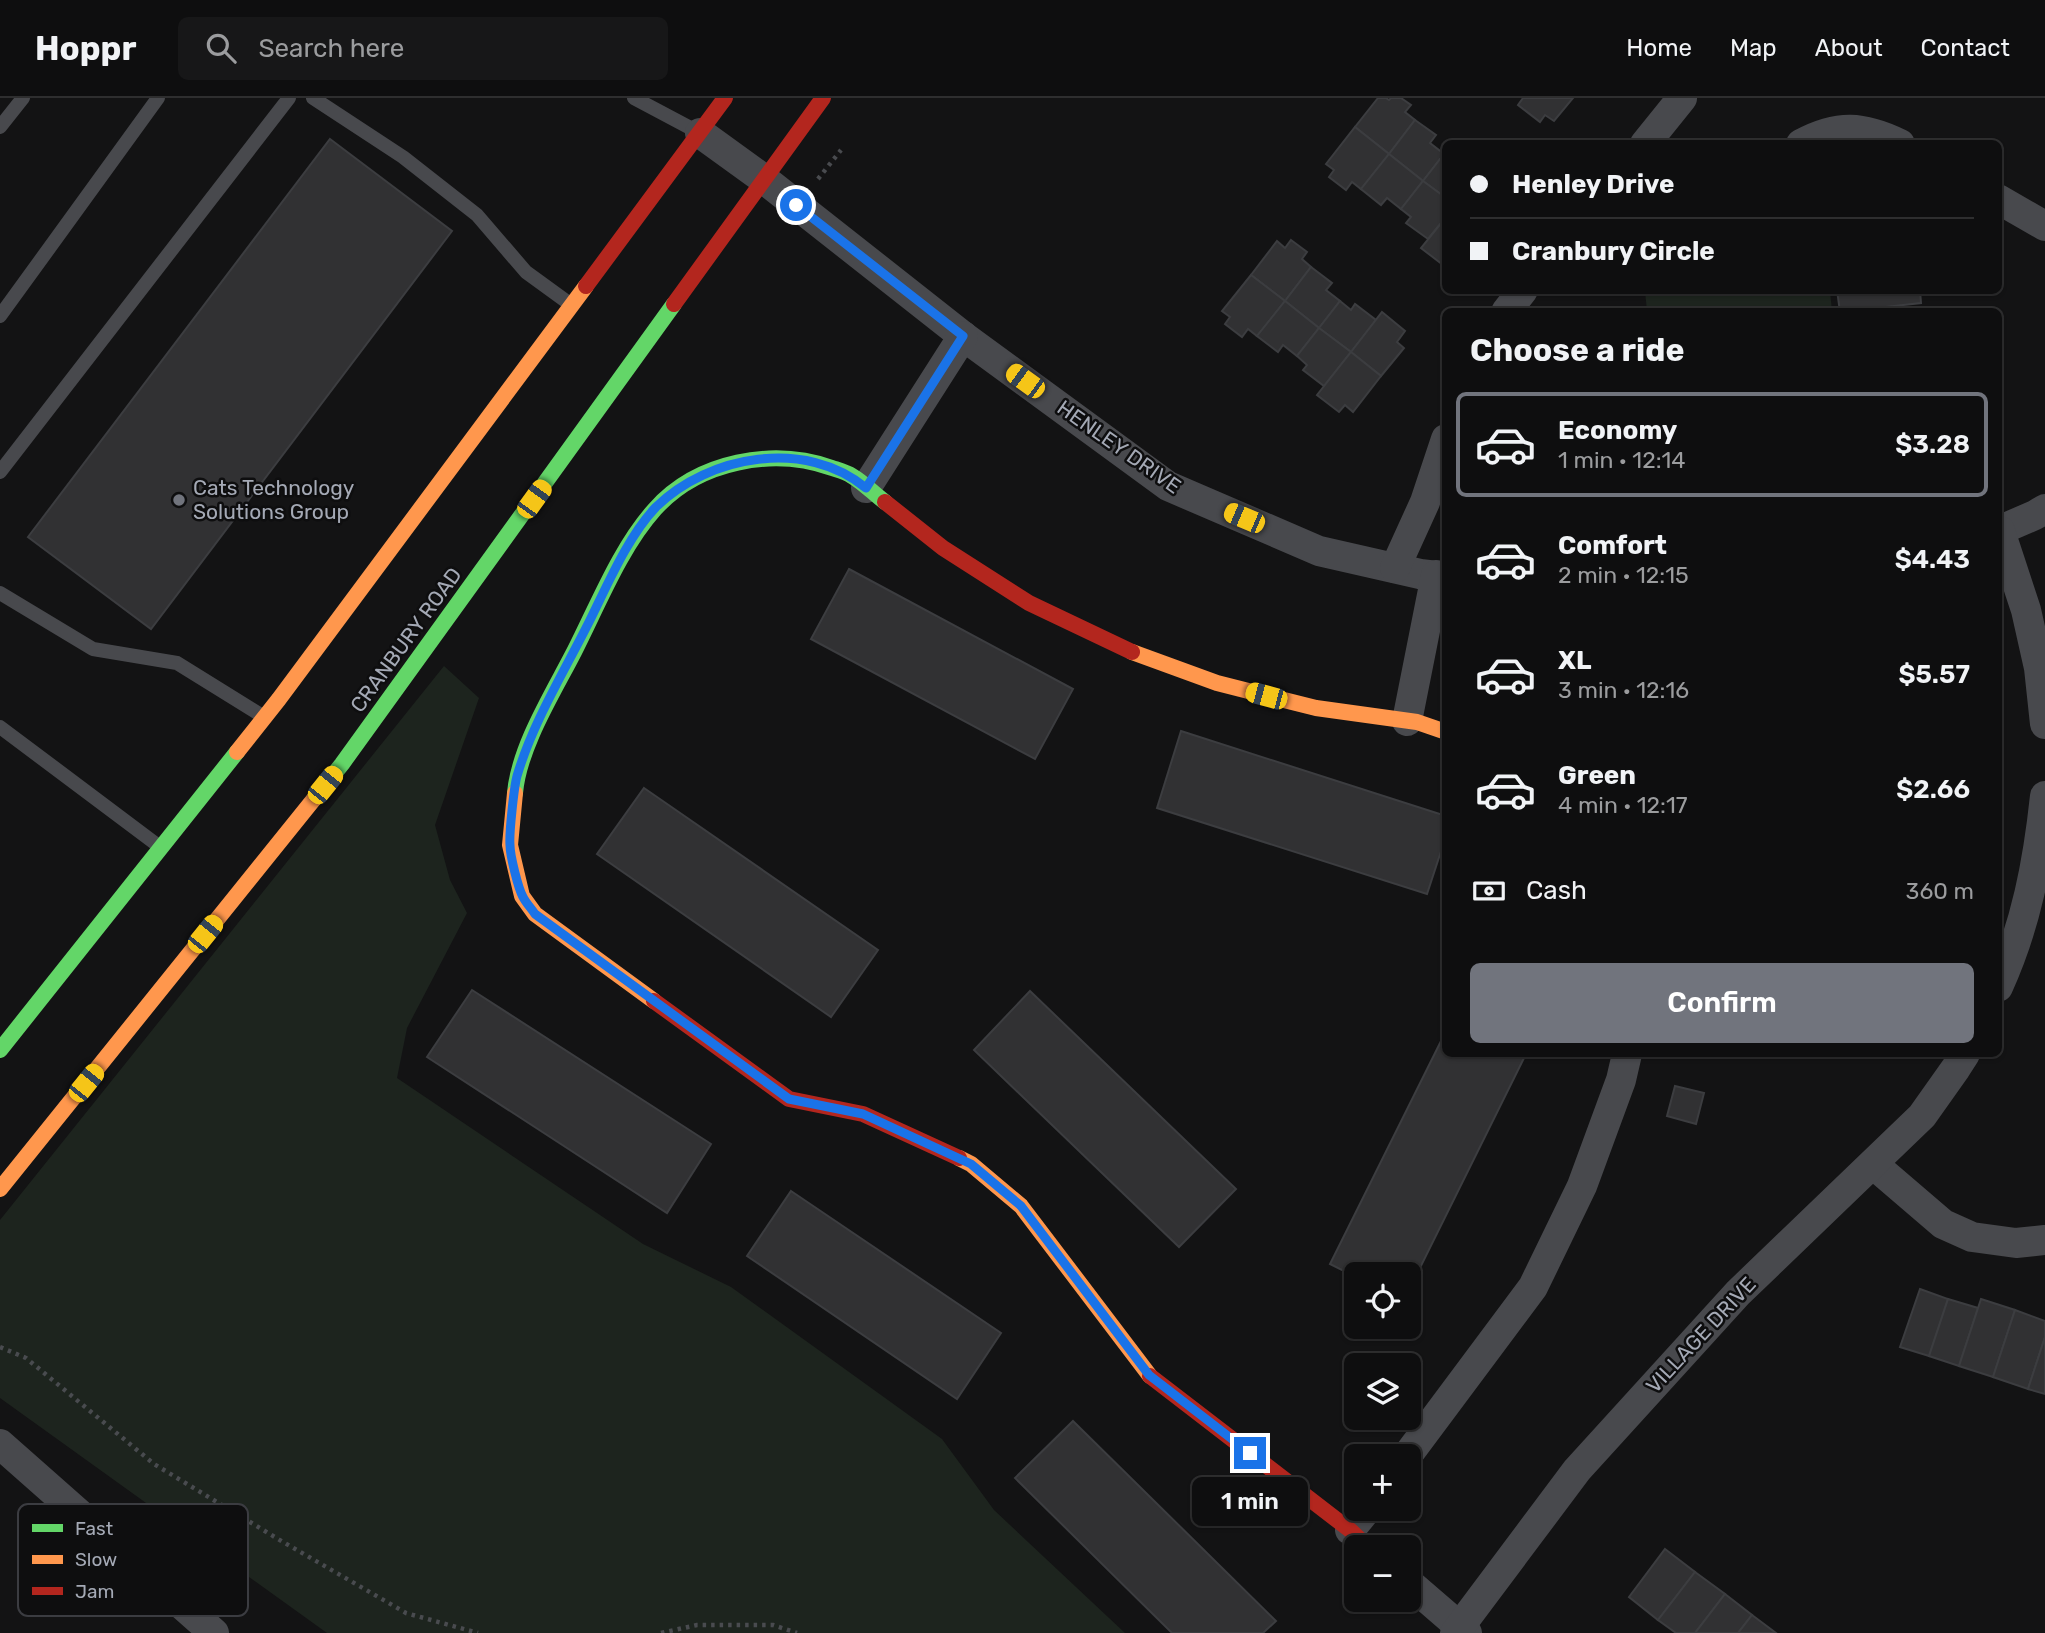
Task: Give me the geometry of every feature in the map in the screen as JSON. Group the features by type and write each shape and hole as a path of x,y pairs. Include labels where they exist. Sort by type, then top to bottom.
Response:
{"main road":[{"path":"0,1050 265,717 724,98"},
{"name":"CRANBURY ROAD","path":"0,1189 342,764 823,98"},
{"path":"1362,1529 1149,1375 1021,1206 971,1164 863,1114 789,1099 535,914 522,896 510,845 516,779 535,728 627,548 656,508 683,486 714,469 748,460 783,458 818,463 851,475 943,548 1029,603 1121,648 1217,683 1266,696 1315,708 1417,722 1442,731"}],"street":[{"path":"1648,140 1682,98"},
{"path":"1809,140 1820,134 1848,129 1877,132 1892,140"},
{"name":"HENLEY DRIVE","path":"700,133 765,180 963,336 1168,486 1319,551 1441,576"},
{"path":"2002,201 2045,226"},
{"path":"1509,308 1520,294"},
{"path":"866,488 963,336"},
{"path":"1395,568 1425,502 1442,451"},
{"path":"2002,530 2045,509"},
{"path":"2002,540 2026,610 2039,668 2045,724"},
{"path":"1407,721 1441,576"},
{"path":"2002,977 2040,875 2045,796"},
{"path":"1417,1444 1533,1287 1583,1186 1621,1080 1626,1057"},
{"name":"VILLAGE DRIVE","path":"1460,1631 1577,1470 1738,1293 1922,1116 1963,1057"},
{"path":"1873,1164 1944,1224 1972,1237 2016,1243 2045,1240"},
{"path":"0,1444 68,1504"},
{"path":"1421,1594 1460,1631"},
{"path":"196,1616 215,1633"}],"lane":[{"path":"0,127 23,98"},
{"path":"0,316 158,98"},
{"path":"0,472 289,98"},
{"path":"313,98 403,157 477,215 526,272 572,305"},
{"path":"634,98 700,133"},
{"path":"0,593 93,649 177,663 265,717"},
{"path":"0,727 161,848"}],"path":[{"path":"0,1347 26,1358 154,1464 220,1504"},
{"path":"248,1521 406,1614 478,1633"},
{"path":"661,1633 697,1625 773,1625 797,1633"}],"shaded area":[{"path":"1645,294 1830,294 1832,308 1647,308"},
{"path":"444,666 479,698 435,825 450,880 467,913 407,1028 397,1078 643,1244 731,1287 942,1439 994,1510 1125,1633 327,1633 248,1576 248,1504 147,1504 0,1398 0,1220"}],"building":[{"path":"1378,98 1401,98 1411,105 1405,112 1415,120 1389,154 1355,127"},
{"path":"1523,98 1573,98 1554,121 1545,115 1540,122 1518,105"},
{"path":"1415,120 1436,135 1430,143 1442,152 1442,157 1423,181 1389,154"},
{"path":"1355,127 1389,154 1361,189 1352,182 1346,190 1329,177 1334,170 1326,164"},
{"path":"330,139 452,231 151,629 28,537"},
{"path":"1389,154 1423,181 1401,209 1387,198 1381,205 1361,189"},
{"path":"1442,157 1442,195 1423,181"},
{"path":"1423,181 1442,195 1442,222 1428,239 1406,223 1411,217 1401,209"},
{"path":"1442,222 1442,264 1421,248"},
{"path":"1291,240 1307,252 1302,259 1311,267 1285,301 1251,275 1277,241 1285,248"},
{"path":"1311,267 1332,283 1326,290 1340,301 1319,328 1285,301"},
{"path":"1251,275 1285,301 1257,336 1248,329 1242,337 1225,324 1230,317 1222,311"},
{"path":"1838,294 1920,294 1921,303 1876,308 1839,308"},
{"path":"1285,301 1319,328 1297,356 1283,345 1278,352 1257,336"},
{"path":"1340,301 1351,310 1355,304 1376,320 1351,352 1319,328"},
{"path":"1382,312 1405,331 1397,342 1404,348 1381,376 1351,352"},
{"path":"1319,328 1351,352 1324,386 1303,370 1307,365 1297,356"},
{"path":"1351,352 1381,376 1353,412 1345,405 1339,412 1317,395"},
{"path":"849,569 1073,689 1035,759 811,639"},
{"path":"1181,731 1442,815 1442,848 1427,894 1157,808"},
{"path":"644,788 878,950 831,1017 597,854"},
{"path":"472,990 711,1144 667,1213 427,1057"},
{"path":"1030,991 1236,1189 1179,1247 974,1050"},
{"path":"1442,1039 1442,1057 1525,1057 1421,1266 1421,1262 1344,1262 1344,1271 1330,1264"},
{"path":"1675,1086 1704,1093 1696,1124 1667,1116"},
{"path":"791,1191 1001,1333 957,1399 747,1256"},
{"path":"1920,1289 1948,1299 1929,1356 1900,1347"},
{"path":"1948,1299 1978,1308 1959,1366 1929,1356"},
{"path":"1981,1299 2015,1310 1993,1377 1959,1366"},
{"path":"2015,1310 2045,1321 2045,1337 2028,1389 1993,1377"},
{"path":"2045,1337 2045,1394 2028,1389"},
{"path":"1073,1421 1276,1621 1263,1633 1172,1633 1015,1478"},
{"path":"1665,1549 1695,1572 1658,1620 1629,1597"},
{"path":"1695,1572 1725,1594 1695,1633 1676,1633 1658,1620"},
{"path":"1725,1594 1752,1615 1738,1633 1695,1633"},
{"path":"1752,1615 1776,1633 1738,1633"}],"traffic: fast":[{"path":"314,799 674,304"},
{"path":"515,793 530,739 610,578 642,524 673,493 714,469 761,459 786,459 809,462 847,473 885,502"},
{"path":"0,1050 237,752"}],"traffic: slow":[{"path":"237,752 586,286"},
{"path":"1132,652 1217,683 1316,708 1417,722 1442,731"},
{"path":"515,793 510,845 522,896 535,914 654,1001"},
{"path":"0,1189 314,799"},
{"path":"959,1158 971,1164 1021,1206 1150,1376"}],"traffic: jam":[{"path":"586,286 725,98"},
{"path":"674,304 823,98"},
{"path":"885,502 943,548 1029,603 1132,652"},
{"path":"654,1001 789,1099 863,1114 959,1158"},
{"path":"1150,1376 1355,1535"}],"place":[{"name":"Cats Technology Solutions Group","path":"179,500"}],"route":[{"path":"796,205 963,336 866,488 851,475 818,463 783,458 748,460 714,469 683,486 656,508 627,548 535,728 516,779 510,845 522,896 535,914 789,1099 863,1114 971,1164 1021,1206 1149,1375 1250,1453"}]}
